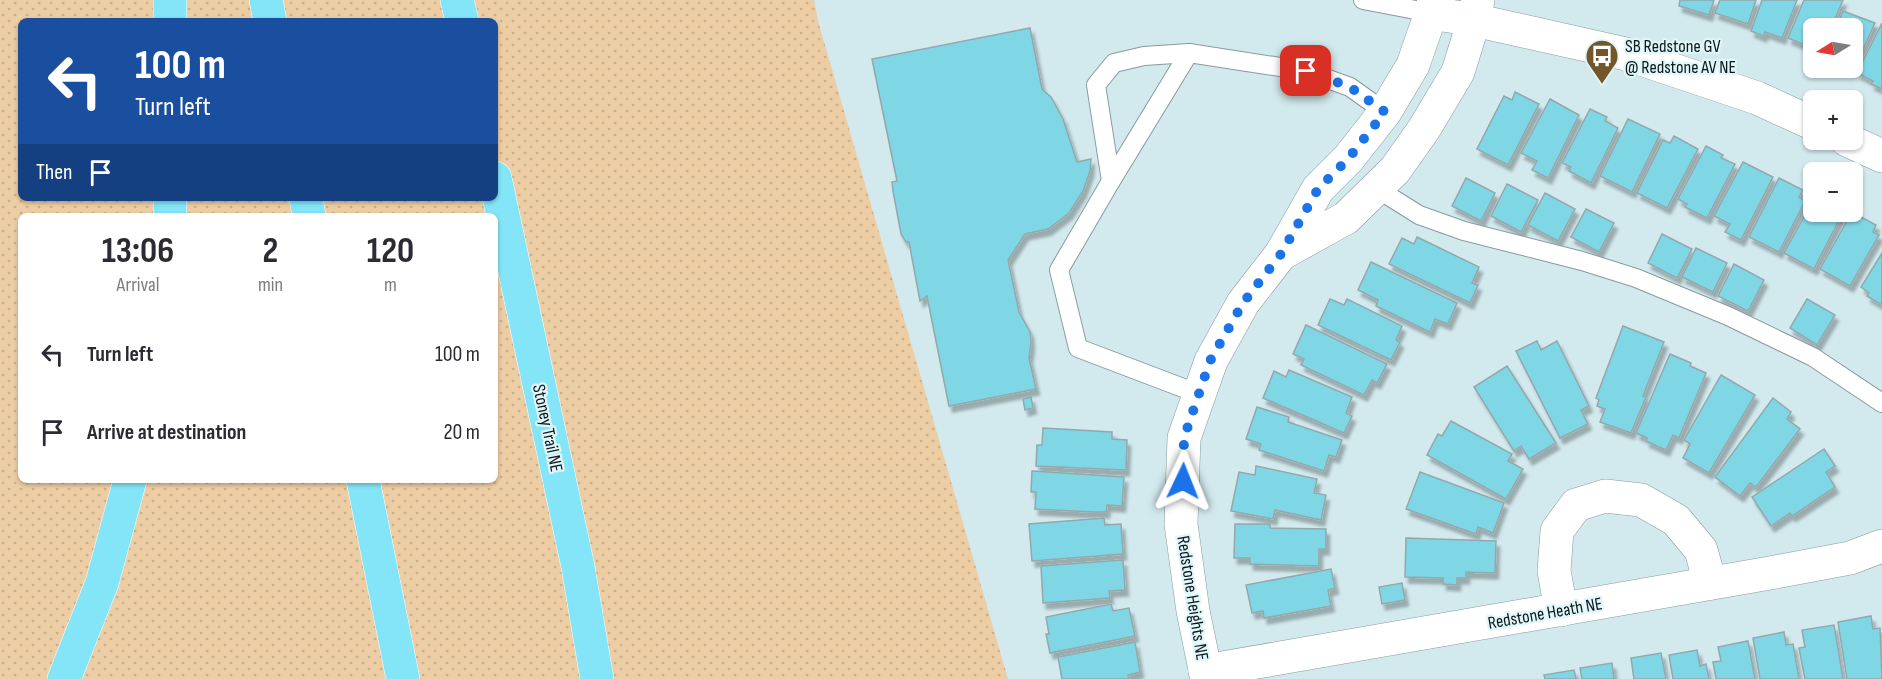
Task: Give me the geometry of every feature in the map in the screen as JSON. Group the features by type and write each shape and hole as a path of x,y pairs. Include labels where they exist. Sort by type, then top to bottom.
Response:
{"highway":[{"path":"170,0 170,18"},
{"path":"266,0 269,18"},
{"path":"457,0 461,18"},
{"name":"Stoney Trail NE","path":"498,192 578,567 597,679"},
{"path":"64,679 102,583 129,483"},
{"path":"364,483 403,679"},
{"path":"578,567 616,679"}],"street":[{"path":"1432,7 1476,10 1626,54 1757,98 1803,119"},
{"name":"Redstone Heights NE","path":"1206,675 1193,610 1181,524 1184,438 1210,361 1243,303 1281,254 1318,189 1348,159 1385,112 1413,65 1432,7"},
{"name":"Redstone Heights NE","path":"1281,254 1346,218 1395,170 1424,129 1458,72 1476,10"},
{"path":"1863,147 1882,156"},
{"path":"1561,610 1554,571 1557,531 1576,505 1605,496 1641,500 1676,520 1701,550 1710,583"},
{"name":"Redstone Heath NE","path":"1206,675 1850,558 1882,546"}],"lane":[{"path":"1363,0 1432,7"},
{"path":"1111,181 1096,85 1114,63 1144,56 1189,53 1306,71 1350,87 1385,112"},
{"path":"1189,53 1059,270 1078,348 1199,394"},
{"path":"1376,189 1419,214 1464,231 1582,261 1636,278 1728,316 1813,357 1882,403"}],"shaded area":[{"path":"0,0 814,0 818,21 1008,679 0,679"}],"building":[{"path":"1680,0 1714,0 1709,15 1679,6"},
{"path":"1720,0 1756,0 1748,24 1715,13"},
{"path":"1762,0 1797,0 1782,38 1765,32 1763,36 1751,31"},
{"path":"1804,0 1843,0 1835,18 1803,18 1803,44 1788,38"},
{"path":"1843,11 1862,18 1840,18"},
{"path":"1863,18 1875,23 1863,49"},
{"path":"1882,23 1882,89 1871,84 1873,81 1863,76 1863,61"},
{"path":"1030,28 1042,89 1051,97 1063,119 1077,162 1091,159 1090,171 1083,191 1069,213 1048,229 1025,234 1008,260 1019,312 1030,332 1029,358 1036,389 949,406 927,296 920,301 909,242 906,242 901,234 892,182 897,181 872,59"},
{"path":"1515,92 1539,104 1508,165 1477,149 1504,96 1512,100"},
{"path":"1550,99 1579,115 1548,178 1532,170 1537,161 1521,153"},
{"path":"1590,109 1607,117 1605,121 1618,128 1591,183 1569,171 1571,167 1562,163"},
{"path":"1628,119 1660,134 1632,192 1600,176"},
{"path":"1674,136 1698,149 1667,208 1637,193 1663,140 1670,143"},
{"path":"1706,146 1723,155 1721,158 1735,164 1707,218 1685,207 1687,204 1678,199"},
{"path":"1743,162 1773,177 1741,240 1725,232 1730,224 1714,216"},
{"path":"1466,178 1495,193 1481,221 1452,206"},
{"path":"1779,178 1803,190 1799,197 1803,200 1803,205 1779,252 1749,237"},
{"path":"1507,184 1538,200 1521,232 1491,216"},
{"path":"1545,193 1575,209 1558,241 1528,225"},
{"path":"1586,209 1614,223 1599,252 1571,237"},
{"path":"1863,218 1876,225 1873,232 1879,235 1850,286 1820,269 1846,222 1863,222"},
{"path":"1803,219 1803,222 1838,222 1814,269 1784,253"},
{"path":"1662,234 1692,249 1677,278 1648,263"},
{"path":"1417,237 1479,267 1472,283 1478,285 1470,303 1389,264 1402,238 1414,244"},
{"path":"1696,248 1727,263 1713,292 1682,277"},
{"path":"1882,253 1882,305 1867,296 1869,293 1861,287"},
{"path":"1371,262 1457,303 1448,324 1435,319 1430,332 1376,306 1378,300 1358,290"},
{"path":"1734,264 1764,280 1748,311 1718,296"},
{"path":"1330,299 1344,305 1347,299 1402,326 1396,340 1400,342 1391,360 1318,325"},
{"path":"1807,299 1835,315 1817,345 1790,328"},
{"path":"1306,325 1387,364 1377,383 1372,380 1364,395 1301,365 1304,359 1293,354"},
{"path":"1623,326 1664,342 1643,396 1646,397 1631,433 1600,422 1605,409 1597,406 1599,400 1596,398"},
{"path":"1537,341 1541,350 1557,341 1589,406 1581,410 1588,424 1560,438 1516,351"},
{"path":"1670,354 1691,363 1690,366 1706,373 1679,438 1673,435 1666,450 1646,441 1647,438 1636,433"},
{"path":"1507,366 1556,443 1529,459 1521,446 1514,451 1474,387"},
{"path":"1289,370 1352,397 1346,413 1352,416 1344,433 1263,398 1274,371 1286,377"},
{"path":"1721,375 1755,395 1709,473 1683,458 1690,444 1684,440"},
{"path":"1031,397 1033,408 1025,410 1023,399"},
{"path":"1773,398 1791,412 1787,419 1800,429 1756,487 1750,483 1740,496 1715,477"},
{"path":"1257,407 1289,417 1288,422 1342,440 1336,457 1329,455 1324,471 1259,450 1261,444 1246,439"},
{"path":"1451,421 1512,454 1508,461 1523,469 1506,499 1427,455 1438,434 1442,436"},
{"path":"1043,428 1112,432 1112,439 1127,440 1126,470 1036,466 1037,445 1042,445"},
{"path":"1824,449 1835,466 1826,472 1835,487 1792,516 1790,513 1771,526 1752,497"},
{"path":"1256,466 1317,479 1314,493 1326,495 1321,520 1275,510 1273,519 1231,511 1239,472 1255,475"},
{"path":"1032,471 1124,477 1122,506 1107,505 1106,512 1035,509 1036,492 1031,492"},
{"path":"1420,472 1504,503 1493,533 1478,527 1476,534 1406,509"},
{"path":"1104,518 1105,525 1121,524 1123,554 1032,561 1029,524"},
{"path":"1235,524 1270,524 1270,528 1326,529 1326,549 1319,549 1319,566 1250,564 1250,558 1234,558"},
{"path":"1406,538 1496,541 1495,573 1466,572 1466,578 1457,578 1457,585 1443,584 1443,578 1405,577"},
{"path":"1123,560 1125,590 1109,591 1110,598 1043,603 1041,566"},
{"path":"1331,569 1335,588 1328,590 1331,606 1264,618 1263,611 1252,613 1246,585"},
{"path":"1402,583 1405,600 1382,604 1379,587"},
{"path":"1111,604 1113,611 1129,608 1135,636 1050,653 1046,634 1049,634 1046,617"},
{"path":"1871,616 1873,629 1880,628 1882,679 1847,679 1838,622"},
{"path":"1834,625 1843,679 1805,679 1799,648 1805,647 1802,630"},
{"path":"1784,632 1786,645 1793,644 1799,679 1760,679 1753,638"},
{"path":"1748,641 1755,679 1716,679 1713,662 1721,661 1718,647"},
{"path":"1135,642 1140,672 1128,675 1129,679 1062,679 1058,657"},
{"path":"1697,650 1700,666 1706,664 1709,679 1673,679 1669,655"},
{"path":"1661,653 1666,679 1634,679 1631,658"},
{"path":"1612,663 1614,679 1582,679 1580,668"},
{"path":"1574,670 1576,679 1545,679 1544,675"}],"place":[{"name":"SB Redstone GV @ Redstone AV NE","path":"1602,85"}],"route":[{"path":"1183,481 1184,438 1210,361 1243,303 1281,254 1318,189 1348,159 1385,112 1350,87 1306,71"}]}
